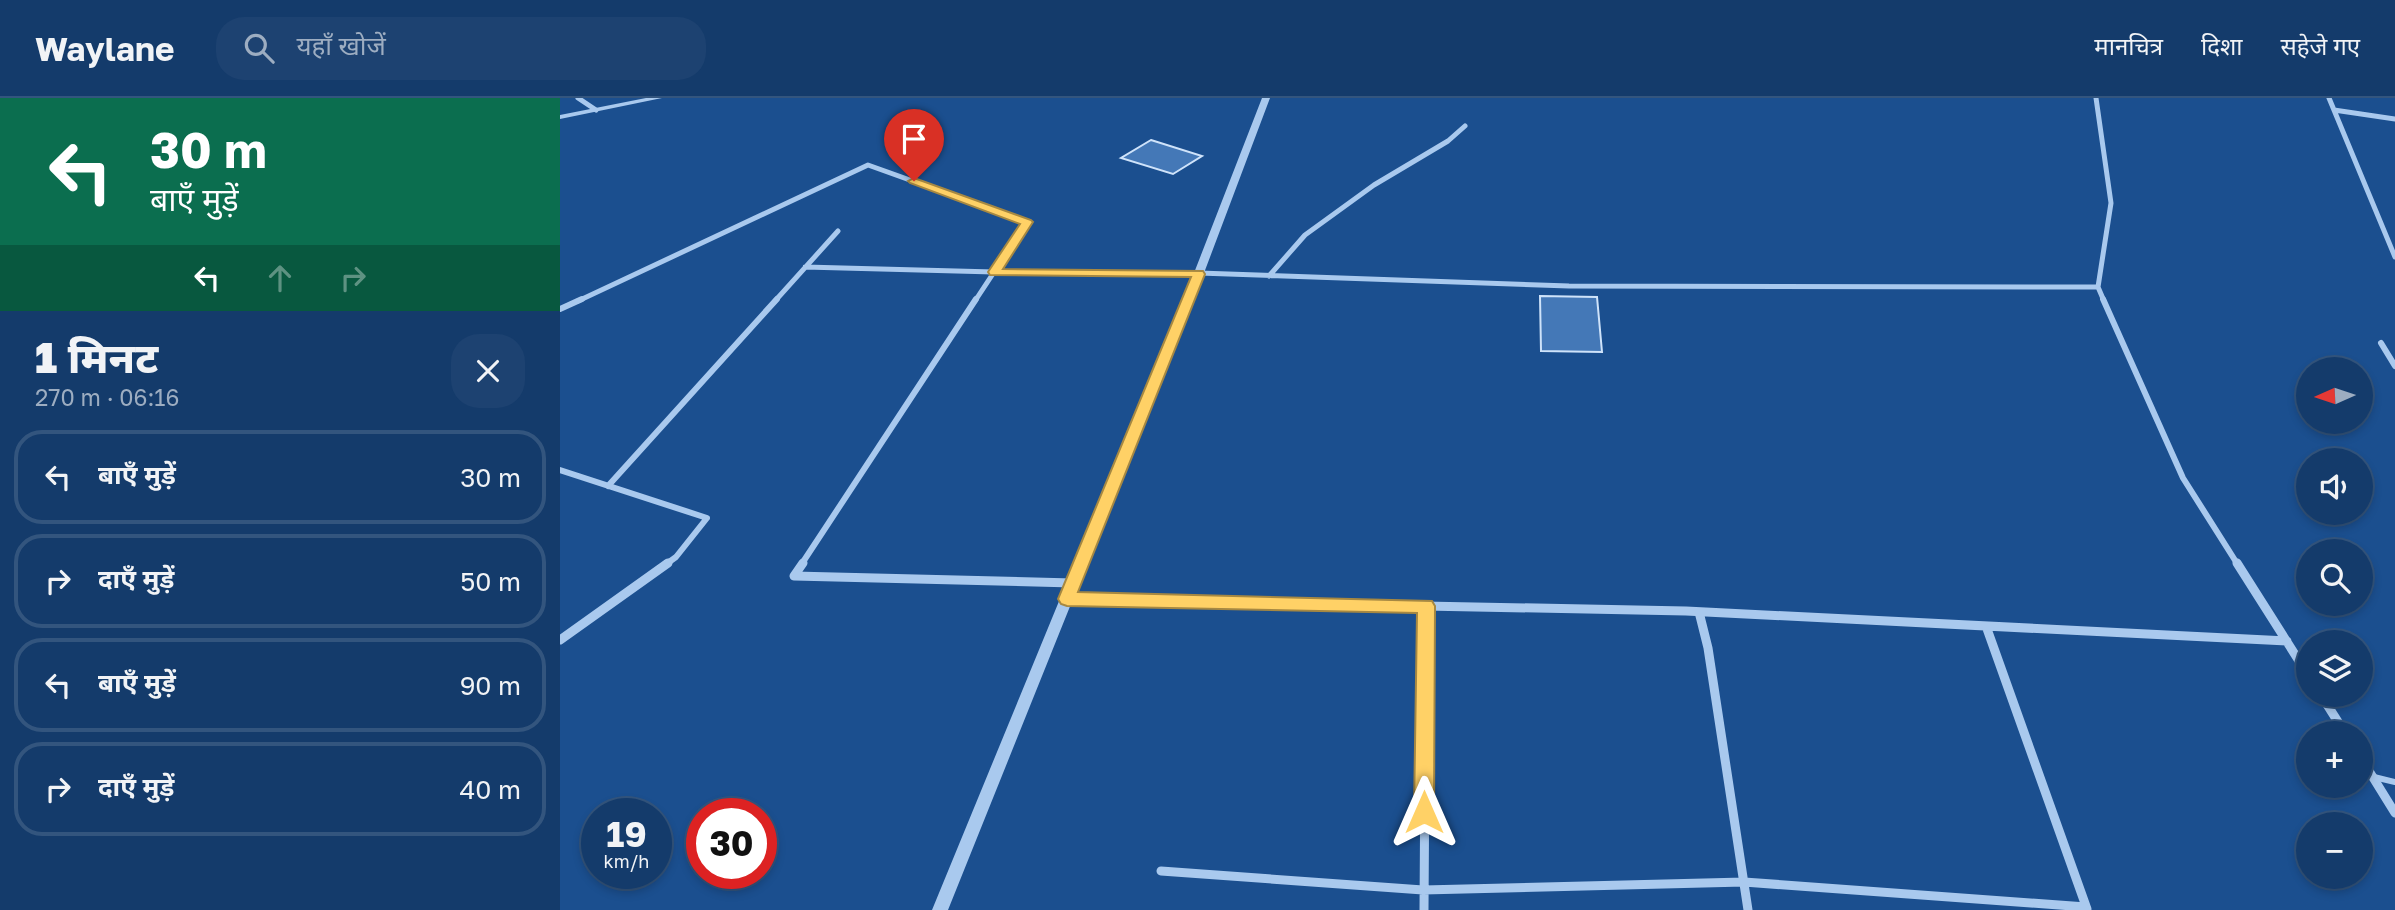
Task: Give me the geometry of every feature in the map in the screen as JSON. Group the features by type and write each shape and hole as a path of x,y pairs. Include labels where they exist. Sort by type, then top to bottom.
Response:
{"street":[{"path":"578,98 596,110"},
{"path":"560,117 657,98"},
{"path":"940,910 1199,274 1266,98"},
{"path":"2096,98 2111,203 2098,287 2183,478 2296,656"},
{"path":"2329,98 2395,257"},
{"path":"2334,110 2395,119"},
{"path":"1269,276 1305,235 1374,185 1448,141 1465,127"},
{"path":"560,309 868,165 1027,222 793,576 1073,583"},
{"path":"608,486 838,231"},
{"path":"805,267 1199,274 1569,286 2098,287"},
{"path":"2381,343 2395,366"},
{"path":"560,470 708,518 676,557 560,639"},
{"path":"1067,599 1699,612 2287,641"},
{"path":"1424,910 1426,606"},
{"path":"1699,612 1708,648 1748,910"},
{"path":"1161,872 1423,890 1744,882 2087,909 1986,626"},
{"path":"2373,779 2395,813"}],"lane":[{"path":"2373,777 2395,782"}],"building":[{"path":"1151,140 1202,156 1173,174 1121,158"},
{"path":"1540,296 1597,297 1602,352 1541,351"}],"route":[{"path":"914,181 1027,222 994,272 1199,274 1067,599 1426,606 1424,812"}]}
